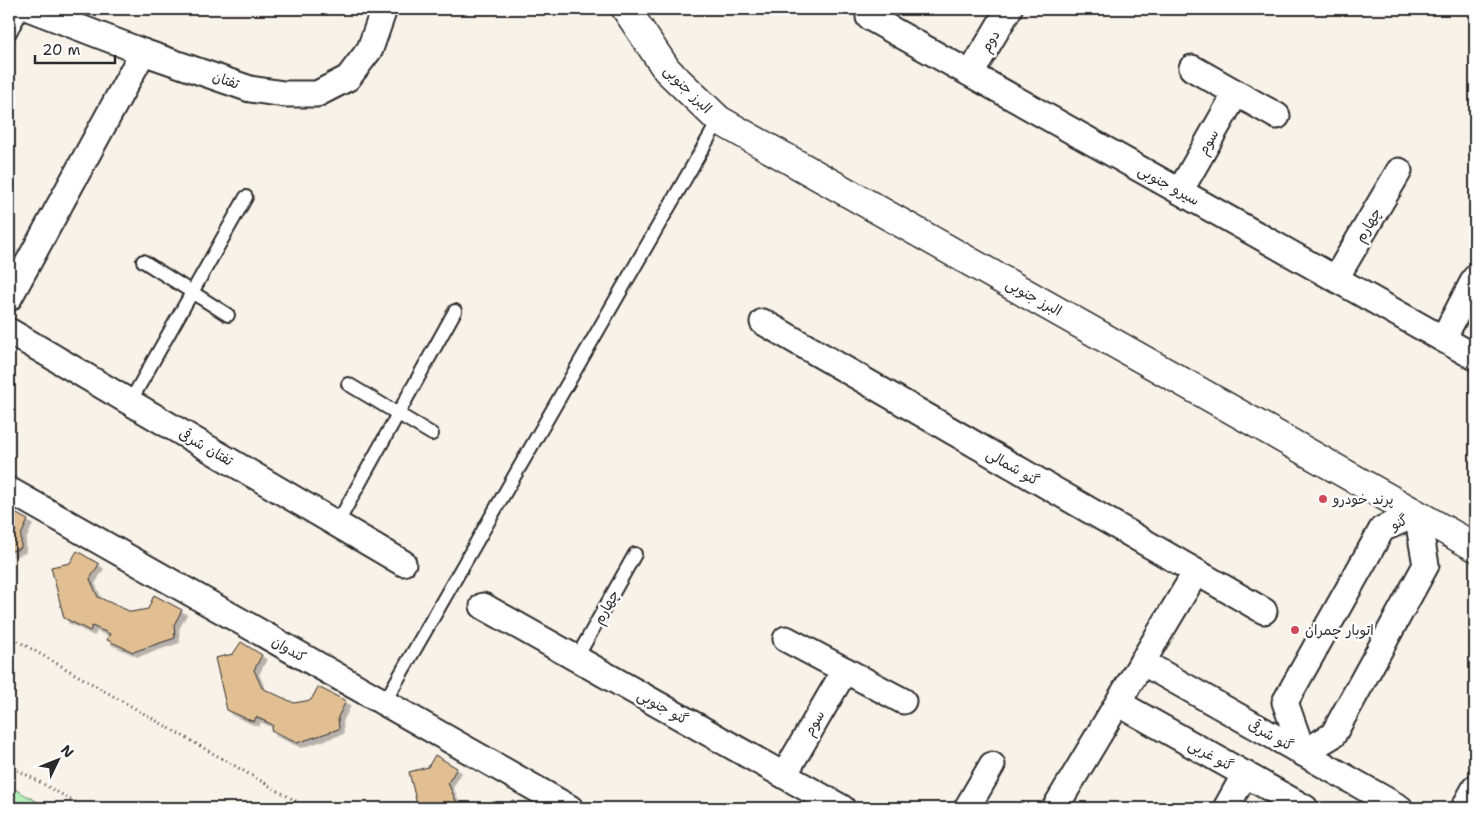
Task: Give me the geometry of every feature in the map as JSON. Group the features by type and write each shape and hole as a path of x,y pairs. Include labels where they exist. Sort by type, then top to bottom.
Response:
{"street":[{"name":"تفتان","path":"31,9 143,52 250,89 284,94 318,94 348,78 370,49 384,9"},
{"name":"البرز جنوبی","path":"626,9 645,22 667,70 719,120 1475,547"},
{"name":"سیرو جنوبی","path":"869,9 869,17 1475,357"},
{"name":"دوم","path":"971,73 1010,9"},
{"path":"9,298 143,52"},
{"path":"1192,68 1277,116"},
{"name":"سوم","path":"1180,191 1236,93"},
{"name":"چهارم","path":"1336,278 1399,171"},
{"path":"1443,339 1475,278"},
{"name":"گنو شمالی","path":"763,322 1264,611"},
{"name":"تفتان شرقی","path":"9,331 403,563"},
{"name":"کندوان","path":"9,490 570,808"},
{"name":"گنو","path":"1417,514 1426,565 1332,735 1303,753 1285,702 1382,529 1417,514"},
{"path":"1055,808 1196,572"},
{"name":"گنو جنوبی","path":"483,606 842,808"},
{"path":"786,639 903,701"},
{"name":"گنو شرقی","path":"1142,662 1400,808"},
{"name":"سوم","path":"784,775 844,670"},
{"name":"گنو غربی","path":"1118,703 1305,808"},
{"path":"967,808 992,765"},
{"path":"1226,808 1245,774"},
{"path":"1464,808 1475,788"}],"lane":[{"path":"9,34 23,9"},
{"path":"384,702 719,120"},
{"path":"130,402 246,197"},
{"path":"143,261 228,315"},
{"path":"337,524 455,311"},
{"path":"348,384 432,434"},
{"name":"چهارم","path":"576,659 635,554"}],"path":[{"path":"9,636 308,808"},
{"path":"9,765 86,808"}],"green space":[{"path":"9,786 49,808 9,808"}],"building":[{"path":"9,510 28,520 21,535 21,548 9,552"},
{"path":"77,551 99,564 90,579 98,597 131,612 148,609 154,595 182,610 174,625 175,638 133,652 107,640 110,634 92,626 90,631 64,618 51,567 70,563"},
{"path":"241,642 262,655 254,670 262,688 294,703 311,700 318,687 346,701 338,717 339,729 297,743 271,731 273,725 256,717 254,722 227,710 215,658 233,654"},
{"path":"435,755 457,768 448,783 456,801 472,808 418,808 409,772 428,767"},
{"path":"512,800 529,808 508,808"}],"place":[{"name":"پرند خودرو","path":"1323,499"},
{"name":"اتوبار چمران","path":"1295,630"}]}
